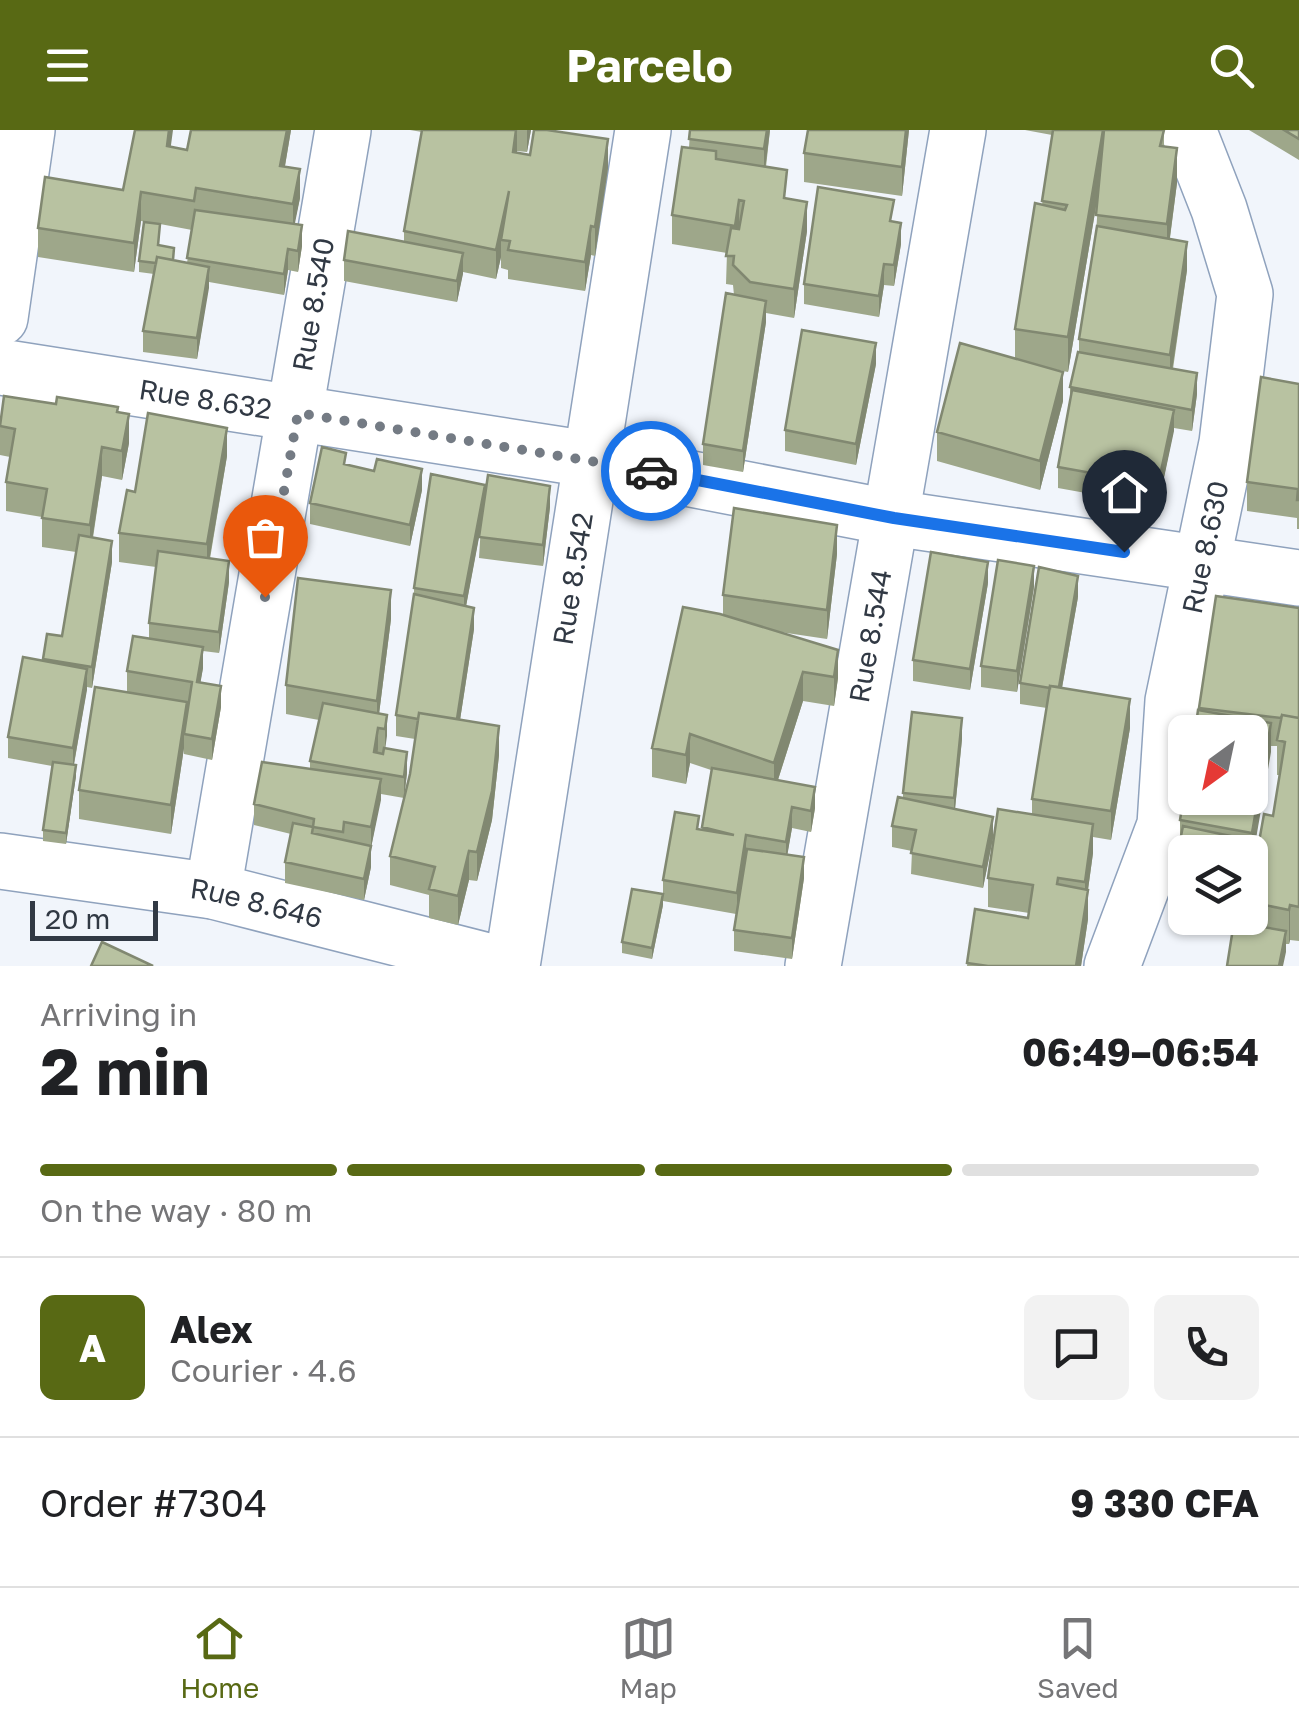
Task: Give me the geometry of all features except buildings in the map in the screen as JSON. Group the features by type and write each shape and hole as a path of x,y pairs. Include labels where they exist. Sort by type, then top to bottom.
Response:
{"street":[{"path":"0,318 27,130"},
{"name":"Rue 8.540","path":"214,890 343,130"},
{"name":"Rue 8.542","path":"510,966 643,130"},
{"name":"Rue 8.544","path":"813,966 894,518 958,130"},
{"name":"Rue 8.630","path":"1112,966 1165,825 1173,701 1228,443 1245,294 1188,130"},
{"name":"Rue 8.632","path":"0,367 588,459 894,518 1299,578"},
{"name":"Rue 8.646","path":"0,861 214,890 510,966"}],"way so far":[{"path":"265,597 298,413 651,471"}],"route":[{"path":"651,471 894,518 1124,552"}]}
